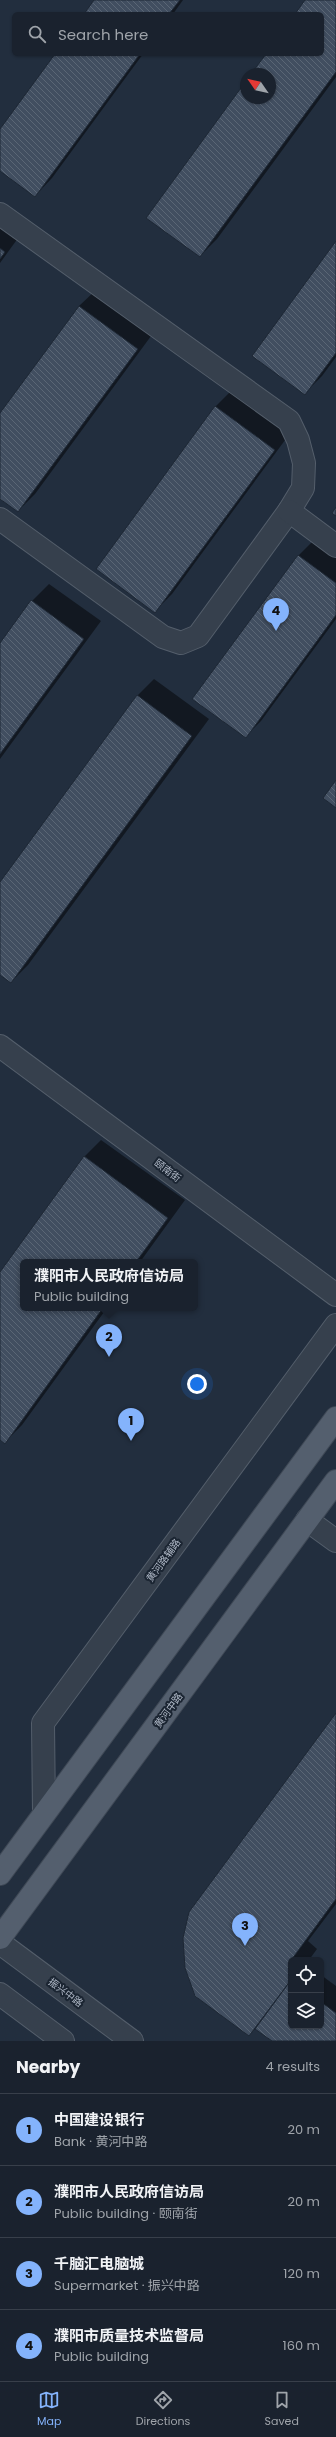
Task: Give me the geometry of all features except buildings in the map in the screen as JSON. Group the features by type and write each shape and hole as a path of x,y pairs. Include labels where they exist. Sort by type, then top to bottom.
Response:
{"main road":[{"path":"0,1874 336,1418"},
{"name":"黄河中路","path":"0,1938 336,1481"}],"street":[{"path":"0,214 289,421 298,440 304,463 303,488 289,511 198,636 181,643 163,637 0,518"},
{"path":"289,511 336,546"},
{"name":"颐南街","path":"0,1046 336,1295"},
{"name":"黄河路辅路","path":"44,1813 43,1722 336,1325"},
{"path":"308,1520 336,1542"},
{"name":"振兴中路","path":"0,1943 132,2041"},
{"path":"0,1994 63,2041"}],"place":[{"name":"濮阳市质量技术监督局","path":"276,631"},
{"name":"濮阳市人民政府信访局","path":"109,1357"},
{"name":"中国建设银行","path":"131,1441"},
{"name":"千脑汇电脑城","path":"245,1946"}]}
